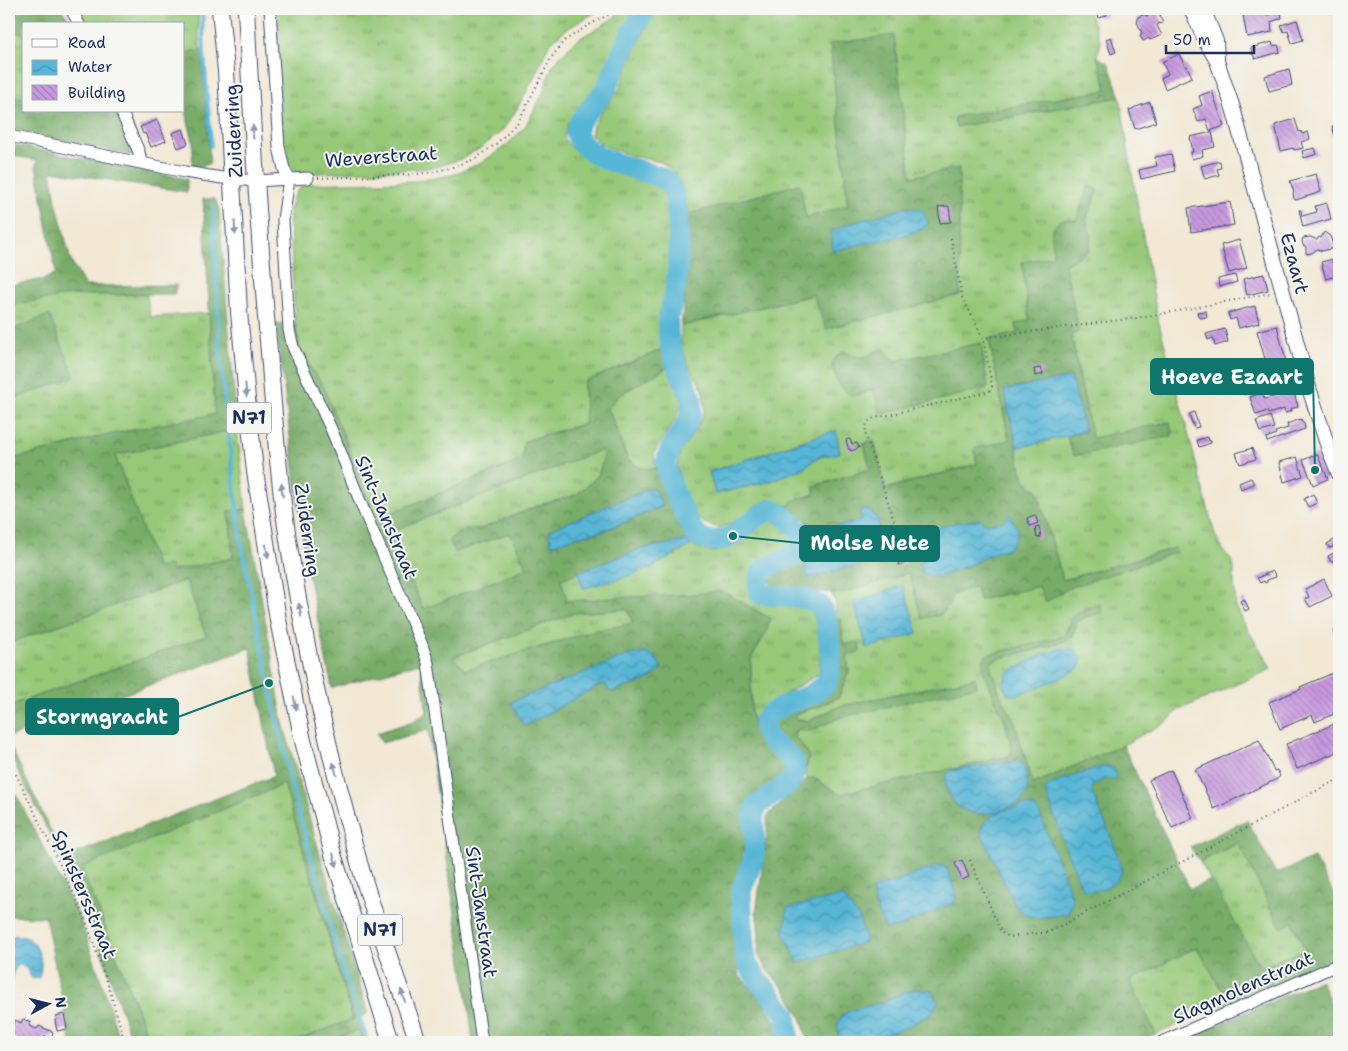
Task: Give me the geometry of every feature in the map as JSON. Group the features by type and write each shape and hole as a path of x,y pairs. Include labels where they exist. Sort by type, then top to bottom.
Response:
{"highway":[{"name":"Zuiderring","path":"220,9 226,71 239,312 247,398 255,471 278,620 303,741 333,854 391,1042"},
{"name":"Zuiderring","path":"246,9 255,181 276,438 289,549 302,620 331,754 360,867 418,1042"}],"main road":[{"name":"Ezaart","path":"1195,9 1216,41 1217,61 1233,108 1310,388 1328,447 1339,471"}],"street":[{"path":"71,9 79,22"},
{"name":"Sint-Janstraat","path":"270,9 279,147 284,169 289,179 283,220 289,330 293,347 332,431 428,663 482,1042"},
{"path":"121,112 139,152 141,163"},
{"name":"Weverstraat","path":"9,136 232,180 255,181 308,178"},
{"name":"Slagmolenstraat","path":"1162,1042 1339,964"}],"path":[{"name":"Weverstraat","path":"308,178 427,173 450,168 475,158 497,143 518,122 550,58 564,42 587,26 619,9"},
{"path":"905,554 864,433 866,423 870,419 987,392 991,390 992,386 982,338 962,296 951,238"},
{"path":"982,338 1151,316 1283,290"},
{"name":"Spinstersstraat","path":"9,760 83,913 126,1042"},
{"path":"970,860 1001,932 1009,937 1049,932 1339,779"}],"green space":[{"path":"9,9 62,9 71,22 22,22 22,34 9,31"},
{"path":"75,9 198,9 200,50 185,53 185,22 83,22"},
{"path":"275,9 601,9 565,30 549,44 533,80 502,131 481,148 461,159 436,167 416,169 298,174 291,169 283,150"},
{"path":"658,9 1088,9 1101,43 1097,56 1108,90 954,117 956,127 1120,97 1157,316 1215,535 1231,560 1234,569 1236,606 1271,669 1177,711 1168,721 1123,745 1033,784 1013,717 1000,695 990,662 1051,646 1072,638 1077,622 1086,617 1103,613 1099,603 1069,625 1065,634 1058,638 986,655 997,705 1004,717 1011,740 1011,756 840,794 814,778 807,779 805,771 809,758 807,752 794,736 795,731 798,729 809,731 839,718 975,678 845,705 809,721 796,719 795,714 839,697 849,671 847,655 843,644 841,619 836,620 836,604 831,593 842,593 909,573 922,618 949,604 953,594 976,586 979,600 1039,586 1046,601 1069,588 1175,548 1063,580 1037,490 1024,478 1017,448 1067,436 1074,456 1169,422 1092,439 1071,334 1078,332 1077,322 1064,265 1078,257 1091,235 1086,220 1098,190 1088,186 1076,221 1067,219 1054,256 1022,263 1030,320 1019,333 989,339 1009,440 974,449 977,464 884,489 874,440 864,444 871,469 813,486 815,494 792,501 788,506 769,499 753,508 735,522 719,528 704,523 692,512 677,467 680,453 698,426 705,409 703,389 690,369 681,345 681,326 814,295 826,329 959,168 911,178 894,36 830,44 848,206 806,218 799,184 689,214 682,186 674,172 661,162 632,156 612,149 599,143 591,135 593,125 620,88 630,60 654,13","holes":["836,430 840,452 819,457 801,469 771,481 716,494 709,472"]},
{"path":"626,12 631,14 601,79 568,123 564,137 579,154 604,167 655,185 666,198 671,236 671,258 660,325 663,349 584,382 585,423 524,441 522,460 376,519 344,435 301,354 295,323 289,210 295,195 300,188 307,184 417,181 452,175 481,163 507,145 525,127 542,95 552,67 561,55 575,41 617,15"},
{"path":"9,31 22,34 22,98 9,96"},
{"path":"894,35 911,177 959,168 960,295 826,329 813,295 681,326 688,266 689,214 800,184 806,218 848,205 830,44","holes":["906,208 923,229 877,241 831,233 845,225"]},
{"path":"202,50 210,163 192,168 193,141 185,99 185,53"},
{"path":"1097,56 1109,64 1120,97 956,127 954,117 1107,90"},
{"path":"9,96 22,98 22,112 127,112 145,158 9,129"},
{"path":"9,144 187,179 187,192 51,171 56,201 71,261 85,286 177,285 174,294 73,295 9,305 9,285 45,279 56,273 36,166 37,160 9,155"},
{"path":"1088,186 1098,190 1086,220 1091,235 1089,250 1065,265 1078,332 1071,335 1092,438 1170,422 1172,436 1074,456 1067,436 1085,431 1005,390 1022,475 1029,486 1037,490 1063,580 1175,548 1177,552 1069,588 1046,602 1039,586 979,600 976,586 953,594 941,615 922,618 909,573 842,593 794,591 773,586 767,580 771,573 800,559 810,550 813,543 811,532 805,519 795,514 788,506 792,501 815,494 813,487 870,469 864,443 874,440 885,489 977,464 974,449 1009,440 989,339 1018,333 1015,324 1029,320 1022,262 1053,256 1052,230 1060,220 1076,221","holes":["1010,515 1009,548 938,577 924,574 919,564 925,559 925,551 937,529 961,523 986,524 1002,522","862,518 882,559 805,563 825,558 820,530 861,521"]},
{"path":"203,199 215,199 219,209 237,429 115,455 157,568 169,565 172,571 233,558 229,511 246,509 283,722 311,824 368,1013 361,1017 369,1042 363,1042 359,1030 324,1042 292,1042 353,1019 284,784 81,868 150,1042 132,1042 87,909 9,753 9,743 64,858 274,776 250,648 9,737 9,706 206,636 186,580 9,643 9,460 107,435 215,414"},
{"path":"73,295 147,295 150,317 209,313 215,414 107,435 9,460 9,400 74,377 49,316 9,331 9,305"},
{"path":"49,315 75,377 9,400 9,331"},
{"path":"295,323 301,354 323,386 377,519 522,460 524,441 585,424 584,382 663,349 668,367 619,395 608,408 628,460 640,468 656,469 688,540 641,549 561,579 567,601 685,595 722,591 770,618 767,631 751,658 751,713 753,724 761,741 776,759 785,763 787,772 747,805 744,812 745,842 733,893 734,938 739,975 765,1005 778,1026 777,1042 473,1042 428,730 382,743 377,733 413,721 427,713 420,663 332,688 306,565 276,324","holes":["601,450 604,457 598,476 576,495 540,505 481,529 465,529 449,540 455,552 510,533 527,568 423,609 389,532","663,506 603,531 551,543 549,530","627,609 633,623 593,631 465,670 453,657 574,613","647,680 611,692 604,683"]},
{"path":"981,343 988,388 880,414 874,390 852,396 838,382 832,363 844,351 863,357 877,350 884,349 895,361"},
{"path":"668,367 679,386 683,401 676,419 654,453 656,469 640,468 628,460 608,408 619,395"},
{"path":"237,429 246,509 229,511 233,558 171,571 157,568 115,455"},
{"path":"601,450 604,457 598,476 576,495 540,505 481,529 465,529 449,540 455,552 510,533 527,568 424,610 389,532"},
{"path":"776,519 793,533 795,540 793,545 783,552 760,562 751,578 751,595 759,604 794,604 810,608 814,615 818,632 820,649 819,674 765,706 753,724 751,713 751,658 767,631 770,618 760,613 567,601 561,579 578,572 583,588 667,558 691,545 706,551 716,552 725,549 734,545 758,527"},
{"path":"186,580 206,636 9,706 9,643"},
{"path":"1099,603 1103,613 1086,617 1077,622 1072,637 1051,646 996,659 991,662 991,670 1000,695 1013,717 1033,784 1123,745 1190,889 1211,880 1260,967 1305,950 1293,922 1281,928 1238,843 1200,862 1190,847 1247,820 1276,873 1314,858 1339,903 1339,957 1266,988 1256,973 1222,991 1197,947 1130,981 1156,1034 1137,1042 805,1042 806,1035 801,1018 785,990 766,969 758,953 759,934 756,911 767,835 767,816 807,779 813,778 840,794 1010,756 1011,740 1004,717 997,705 984,672 983,661 986,655 1058,638 1065,634 1075,614"},
{"path":"627,609 633,623 593,631 465,670 453,657 574,613"},
{"path":"841,619 843,644 859,642 860,652 847,655 849,671 839,697 795,714 796,719 809,721 845,705 975,678 977,686 839,718 809,731 798,729 795,731 794,736 807,752 809,758 805,771 777,738 770,722 773,717 812,702 830,690 836,683 840,661 836,620"},
{"path":"9,780 80,919 120,1042 71,1042 45,917 9,916"},
{"path":"284,784 353,1020 292,1042 150,1042 80,868"},
{"path":"1238,843 1281,928 1292,922 1305,950 1260,967 1200,862"},
{"path":"1197,947 1222,991 1256,973 1266,988 1156,1034 1129,981"},
{"path":"1321,980 1339,1025 1339,1042 1177,1042"},
{"path":"359,1030 363,1042 324,1042"}],"water":[{"path":"906,208 915,208 923,212 928,223 923,229 902,236 833,251 831,232 845,225"},
{"path":"1071,377 1085,431 1017,448 1004,390"},
{"path":"836,430 840,453 819,457 801,469 771,481 715,494 709,472"},
{"path":"653,487 663,506 603,531 551,544 549,530"},
{"path":"863,509 870,511 878,520 882,559 808,578 804,563 825,558 820,530 861,521 862,518 859,512"},
{"path":"1010,514 1018,530 1015,540 1009,548 938,577 924,574 919,564 925,559 924,540 933,530 949,524 980,519 986,524 1002,522"},
{"path":"688,540 691,545 650,568 617,580 583,588 578,572 641,549"},
{"path":"903,585 918,633 867,648 854,603"},
{"path":"1059,649 1075,649 1082,658 1079,668 1063,677 1018,695 1007,694 1003,684 1007,674 1039,656"},
{"path":"647,652 656,658 662,669 651,678 611,692 604,683 524,726 511,702 628,655"},
{"path":"1015,761 1023,764 1027,778 1028,790 1021,802 999,811 982,814 973,813 958,806 948,794 946,775 953,770"},
{"path":"1107,766 1114,768 1117,777 1105,779 1093,785 1092,792 1114,844 1122,871 1115,882 1108,886 1087,891 1083,890 1069,857 1045,790 1060,780 1095,768"},
{"path":"1023,805 1034,806 1040,814 1072,897 1072,905 1068,913 1039,918 1026,915 1020,911 1015,905 982,835 981,828 989,818 999,812"},
{"path":"941,865 947,868 952,881 956,899 953,903 902,926 886,929 877,911 872,890"},
{"path":"843,896 859,918 866,942 798,963 784,933 787,908"},
{"path":"9,936 25,937 34,944 41,960 39,978 33,979 24,966 17,965 9,986"},
{"path":"916,989 933,991 938,1002 931,1014 908,1027 882,1035 868,1042 840,1042 837,1026 841,1016 849,1011 887,1001 902,993"}],"building":[{"path":"1096,9 1105,9 1107,15 1099,18"},
{"path":"1158,9 1161,14 1160,17 1163,23 1157,26 1162,35 1143,41 1140,36 1142,33 1137,19 1145,14 1146,16 1149,15 1147,10"},
{"path":"1264,10 1264,15 1281,13 1282,18 1271,22 1272,32 1247,37 1243,15"},
{"path":"1297,20 1303,40 1292,43 1288,31 1284,32 1281,25"},
{"path":"1111,37 1116,52 1111,54 1106,39"},
{"path":"1272,42 1273,46 1278,45 1280,52 1255,59 1251,48"},
{"path":"1179,54 1192,77 1165,89 1161,78 1168,74 1162,62"},
{"path":"1289,69 1292,85 1269,91 1265,76"},
{"path":"1212,91 1224,126 1210,131 1206,119 1198,122 1193,109 1202,105 1199,96"},
{"path":"1150,102 1156,122 1135,129 1129,110"},
{"path":"1295,119 1299,132 1301,131 1302,134 1308,132 1310,139 1301,142 1303,148 1281,151 1275,125"},
{"path":"157,120 166,141 151,147 140,127"},
{"path":"1339,125 1339,136 1335,137 1332,126"},
{"path":"183,129 188,144 178,148 172,133"},
{"path":"1212,132 1215,147 1202,150 1203,156 1192,159 1191,152 1193,152 1190,137"},
{"path":"1315,148 1317,154 1304,158 1302,151"},
{"path":"1171,154 1175,171 1141,179 1139,170 1157,166 1155,157"},
{"path":"1220,161 1221,168 1217,169 1219,175 1205,179 1201,166"},
{"path":"1316,174 1321,192 1294,199 1294,192 1290,181"},
{"path":"1230,202 1234,225 1191,232 1188,208"},
{"path":"1327,203 1331,219 1303,227 1299,210 1301,210 1302,216 1317,212 1315,206"},
{"path":"949,206 951,222 940,223 938,207"},
{"path":"1324,232 1330,236 1334,248 1322,251 1317,249 1312,253 1306,254 1306,247 1302,241 1303,238 1311,237 1317,240 1319,237 1321,238"},
{"path":"1239,240 1247,268 1229,273 1221,245"},
{"path":"1337,258 1339,262 1339,275 1326,279 1321,262"},
{"path":"1264,274 1268,290 1247,295 1243,279"},
{"path":"1235,275 1237,282 1219,287 1218,279"},
{"path":"1255,306 1259,323 1239,328 1236,318 1230,320 1228,313"},
{"path":"1206,311 1207,317 1199,318 1197,312"},
{"path":"1277,326 1289,373 1261,382 1257,365 1266,362 1257,331"},
{"path":"1225,329 1228,342 1215,346 1213,338 1208,340 1206,334"},
{"path":"1041,368 1043,374 1035,376 1034,369"},
{"path":"1252,384 1254,391 1244,395 1242,388"},
{"path":"1292,386 1298,407 1290,409 1291,411 1285,413 1284,409 1268,414 1267,411 1256,415 1250,397 1262,393 1264,399 1273,397 1272,393 1278,391 1277,389"},
{"path":"1194,412 1199,427 1194,428 1189,414"},
{"path":"1270,416 1274,428 1260,432 1256,421"},
{"path":"1301,419 1305,429 1267,442 1266,438 1276,434 1275,432 1288,428 1287,424"},
{"path":"1208,437 1211,443 1199,447 1197,440"},
{"path":"850,439 852,444 857,443 859,448 849,450 846,440"},
{"path":"1252,448 1256,459 1240,464 1236,453"},
{"path":"1317,454 1328,479 1313,485 1303,460"},
{"path":"1297,457 1303,476 1284,482 1279,462"},
{"path":"1251,478 1254,484 1241,489 1239,483"},
{"path":"1313,494 1317,503 1308,507 1304,499"},
{"path":"1035,515 1038,523 1030,526 1027,518"},
{"path":"1039,526 1041,537 1037,538 1035,527"},
{"path":"1339,537 1339,542 1335,544 1336,546 1329,548 1327,544"},
{"path":"899,542 905,563 899,565 893,544"},
{"path":"1339,550 1338,568 1334,561 1331,562 1328,556"},
{"path":"1273,571 1276,577 1267,580 1265,583 1264,581 1260,583 1257,578"},
{"path":"1324,579 1332,596 1310,607 1305,599 1309,597 1305,589"},
{"path":"1244,599 1249,609 1245,611 1240,601"},
{"path":"1339,627 1339,635 1336,637 1333,631"},
{"path":"1333,673 1339,688 1339,712 1315,722 1312,715 1280,729 1269,702"},
{"path":"1339,722 1339,751 1297,769 1286,744"},
{"path":"1259,740 1274,771 1277,770 1280,776 1214,809 1195,770"},
{"path":"1171,770 1193,818 1172,828 1149,780"},
{"path":"962,860 969,877 962,880 955,863"},
{"path":"64,1014 67,1029 57,1031 56,1016"},
{"path":"23,1019 31,1022 29,1026 37,1029 39,1026 53,1032 51,1039 45,1036 43,1042 15,1042 16,1039 9,1036 15,1020 21,1023"}],"waterway":[{"path":"202,9 211,146"},
{"path":"646,9 629,37 606,89 580,121 576,133 581,142 598,156 666,180 675,196 678,223 677,275 668,318 668,334 675,361 689,392 692,404 689,420 668,454 666,468 684,513 699,537 710,540 727,538 772,509 793,524 802,537 802,549 794,555 767,567 763,571 758,583 759,593 805,598 820,605 825,614 831,653 830,674 825,685 810,695 769,714 763,722 767,736 794,762 795,774 788,784 756,806 753,818 754,858 741,891 744,946 747,963 757,979 786,1015 789,1042"},
{"path":"213,206 220,355 242,546 292,789 343,971 368,1042"}],"place":[{"name":"Hoeve Ezaart","path":"1315,470"},
{"name":"Molse Nete","path":"733,536"},
{"name":"Stormgracht","path":"269,683"}]}
